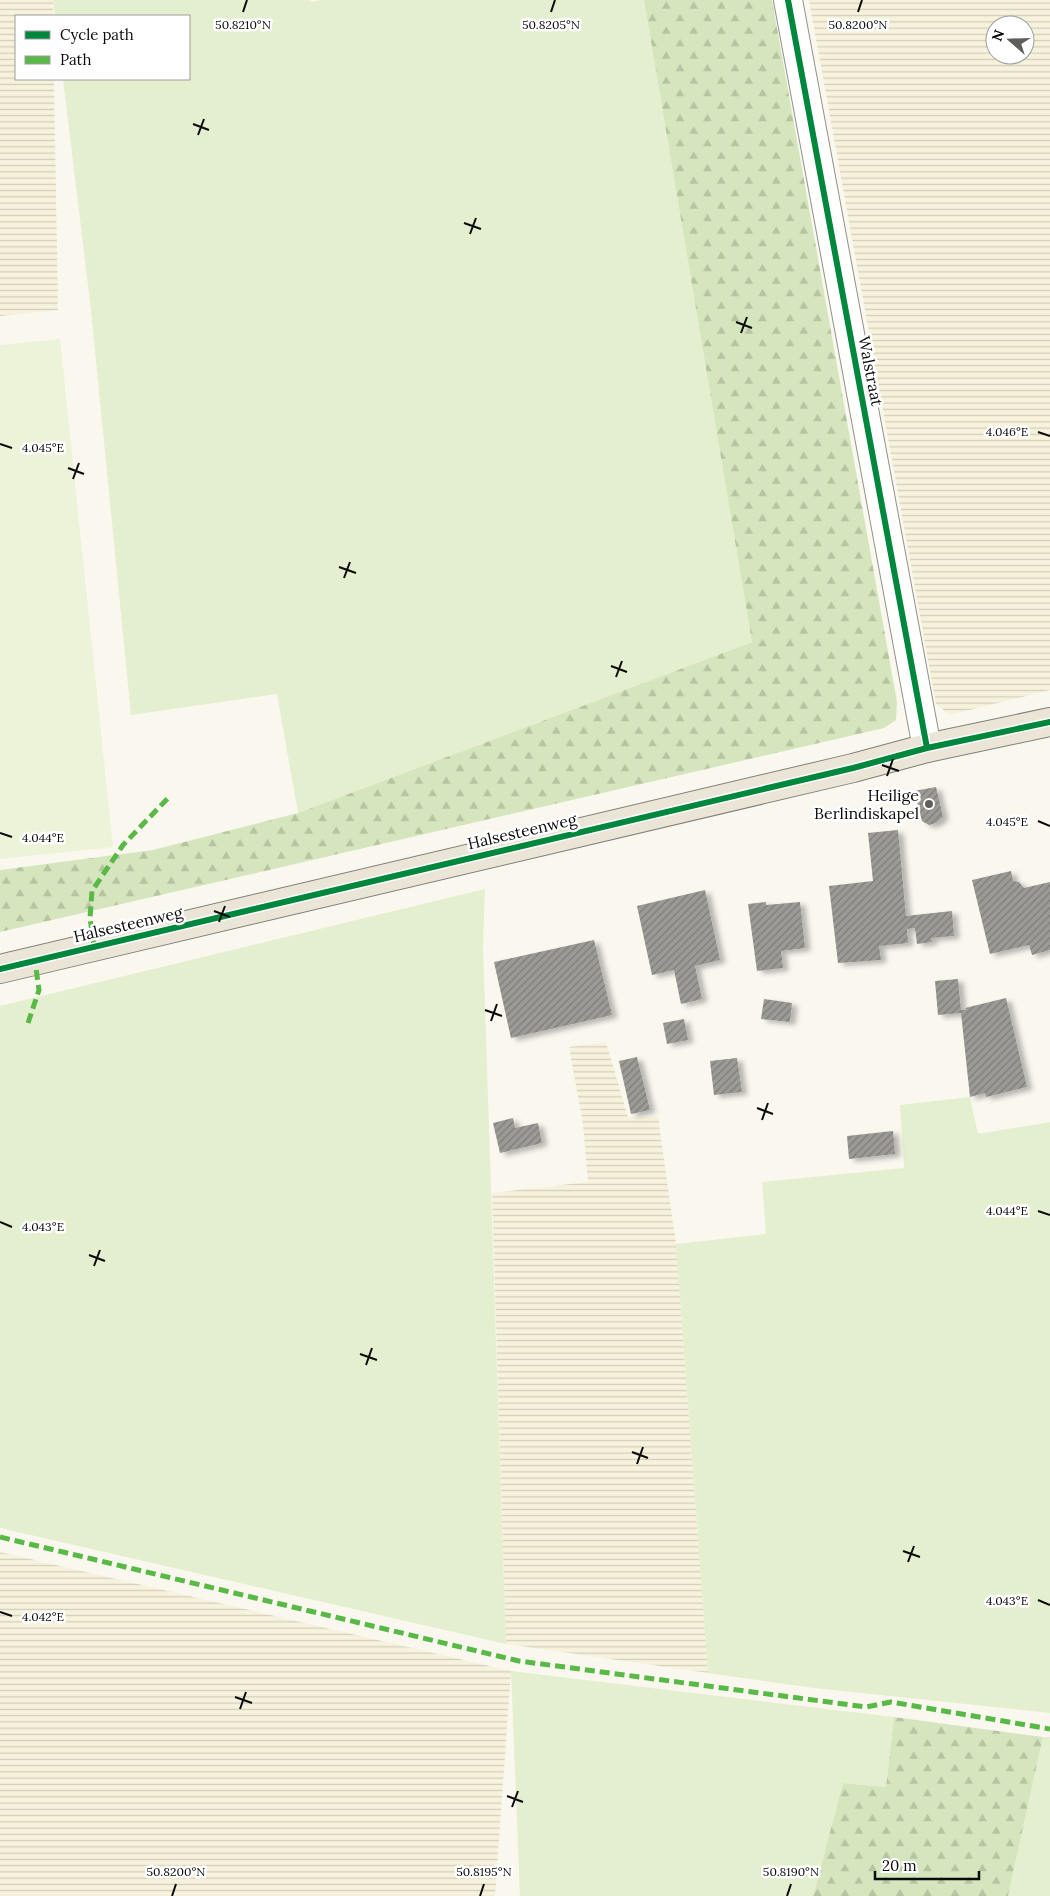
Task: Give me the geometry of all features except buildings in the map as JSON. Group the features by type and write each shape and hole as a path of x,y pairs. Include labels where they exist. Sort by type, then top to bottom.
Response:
{"main road":[{"name":"Halsesteenweg","path":"0,969 843,770 927,748 1050,722"}],"street":[{"name":"Walstraat","path":"788,0 927,748"}],"shaded area":[{"path":"0,0 53,0 53,15 15,15 15,80 54,80 58,310 0,316"},
{"path":"809,0 1050,0 1050,690 950,715 936,704"},
{"path":"606,1042 628,1117 658,1117 676,1244 708,1673 506,1644 492,1193 588,1182 583,1124 569,1047"},
{"path":"0,1552 511,1671 495,1896 0,1896"}],"green space":[{"path":"53,0 309,0 313,2 321,0 644,0 752,642 298,813 277,694 131,715 91,310 63,80 190,80 190,15 55,15"},
{"path":"644,0 772,0 897,702 896,720 884,728 0,932 0,870 153,850 298,813 752,642"},
{"path":"60,339 113,847 0,859 0,345"},
{"path":"485,889 483,946 506,1644 0,1528 0,1006"},
{"path":"970,1097 978,1134 1050,1122 1050,1713 814,1688 708,1673 676,1244 766,1234 762,1182 904,1168 900,1105"},
{"path":"511,1671 894,1717 886,1787 843,1783 813,1896 520,1896"},
{"path":"894,1717 1043,1737 1008,1896 813,1896 843,1783 886,1787"},
{"path":"1043,1737 1050,1737 1050,1896 1008,1896"}],"marked path":[{"path":"94,946 90,918 92,891 123,845 169,797"},
{"path":"28,1023 39,990 35,961"},
{"path":"0,1537 519,1661 866,1707 891,1702 1050,1729"}],"cycle path":[{"path":"788,0 927,748"},
{"path":"0,969 853,768 927,748 1050,722"}],"place":[{"name":"Heilige Berlindiskapel","path":"929,804"}]}
